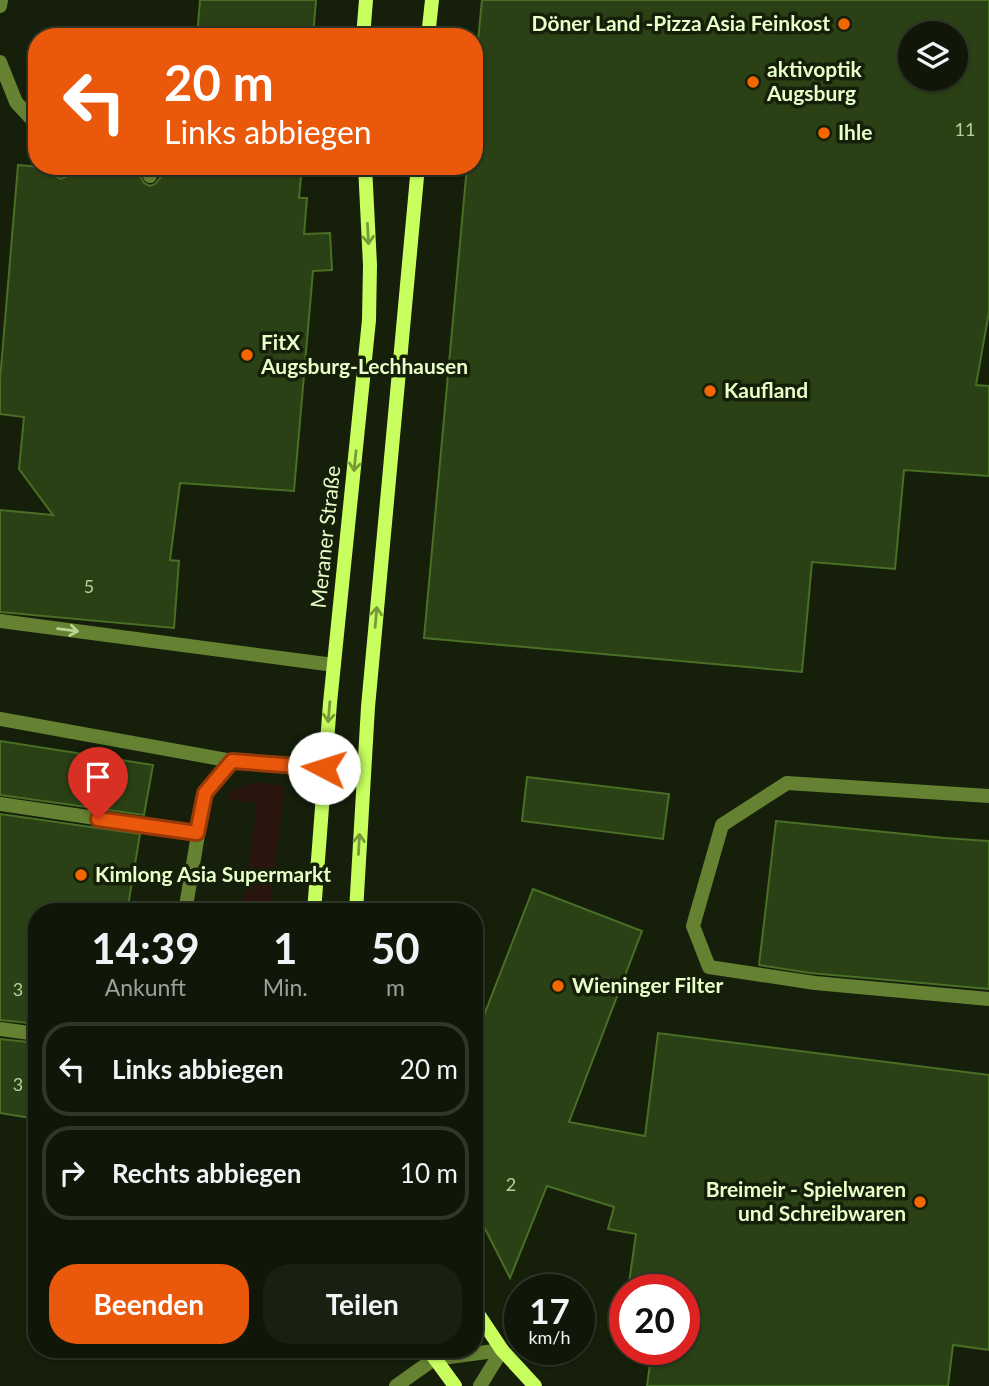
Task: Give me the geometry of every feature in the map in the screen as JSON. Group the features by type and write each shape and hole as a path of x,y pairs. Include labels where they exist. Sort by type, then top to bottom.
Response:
{"main road":[{"path":"364,28 366,0"},
{"path":"429,28 432,0"},
{"name":"Meraner Straße","path":"315,903 324,768 369,320 370,265 365,175"},
{"path":"357,903 368,707 417,175"},
{"path":"483,1322 502,1350 535,1386"},
{"path":"434,1358 455,1386"}],"street":[{"path":"0,6 1,0"},
{"path":"0,62 16,102 28,115"},
{"path":"0,621 334,666"},
{"path":"0,719 232,761 324,768"},
{"path":"186,903 205,793 232,761"},
{"path":"989,796 787,783 722,825 693,926 709,967 815,983 989,999"},
{"path":"0,804 197,833"},
{"path":"0,1029 28,1033"},
{"path":"483,1351 502,1350"},
{"path":"480,1386 502,1350"},
{"path":"396,1386 427,1358"}],"shaded area":[{"path":"257,782 285,786 270,903 243,903 257,803 228,799 229,792"}],"building":[{"path":"200,0 316,0 314,28 198,28"},
{"name":"Kaufland","path":"482,0 989,0 989,312 976,385 989,386 989,476 904,470 895,569 812,562 802,672 424,638 466,175 483,175 483,28 479,28"},
{"path":"18,165 28,166 28,175 54,175 60,179 67,175 140,176 144,183 150,186 161,175 301,175 299,198 307,198 304,234 330,233 332,270 313,271 294,491 180,483 170,560 179,561 174,628 0,612 0,510 53,515 19,469 24,417 0,414 0,380"},
{"path":"0,741 153,765 144,815 0,795"},
{"path":"527,777 669,794 663,839 522,821"},
{"path":"0,814 140,834 128,903 28,903 28,1023 0,1020"},
{"path":"776,821 989,841 989,989 810,973 759,965"},
{"path":"533,889 642,931 569,1122 645,1136 658,1033 989,1075 989,1350 953,1345 948,1386 647,1386 650,1365 700,1365 700,1274 630,1274 636,1234 608,1229 614,1207 547,1186 512,1274 508,1274 483,1225 483,1018"},
{"path":"0,1039 28,1042 28,1118 0,1113"}],"place":[{"name":"Döner Land -Pizza Asia Feinkost","path":"844,24"},
{"name":"aktivoptik Augsburg","path":"753,82"},
{"name":"Ihle","path":"824,133"},
{"name":"FitX Augsburg-Lechhausen","path":"247,355"},
{"name":"Kaufland","path":"710,391"},
{"name":"Kimlong Asia Supermarkt","path":"81,875"},
{"name":"Wieninger Filter","path":"558,986"},
{"name":"Breimeir - Spielwaren und Schreibwaren","path":"920,1202"}],"route":[{"path":"98,819 197,833 205,793 232,761 324,768"}]}
